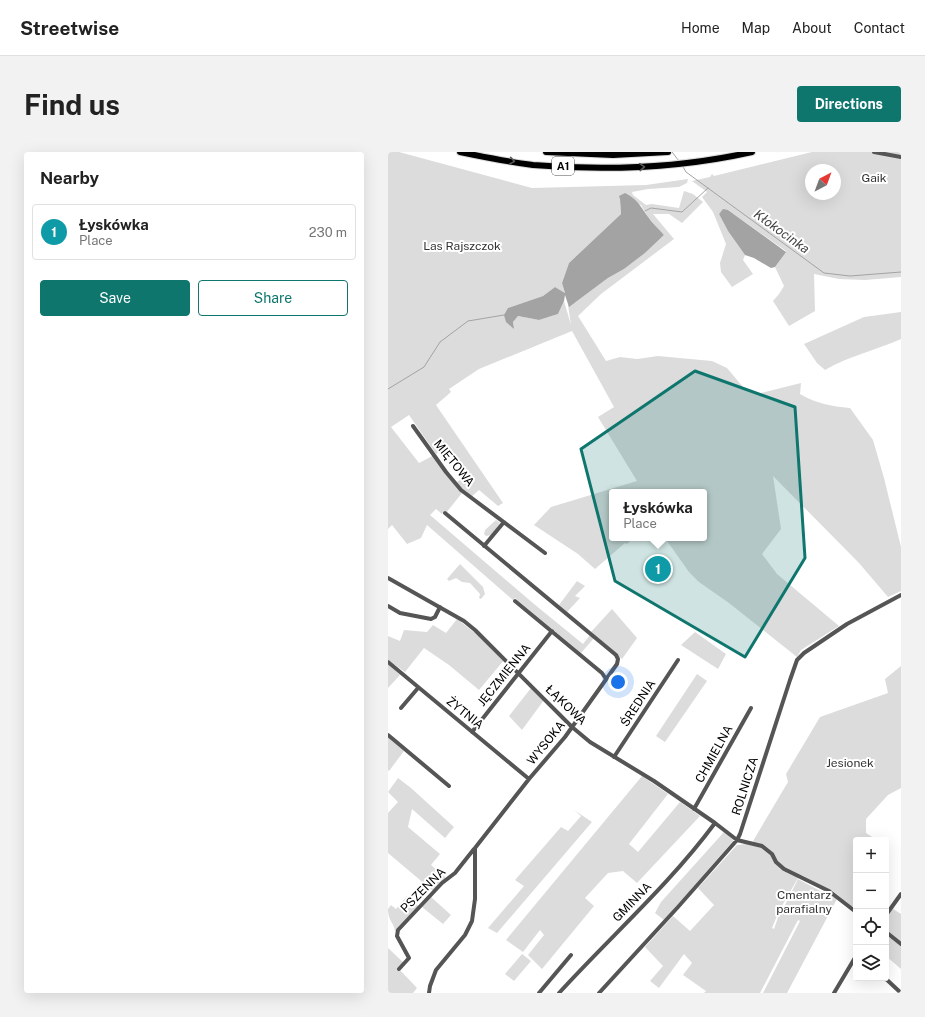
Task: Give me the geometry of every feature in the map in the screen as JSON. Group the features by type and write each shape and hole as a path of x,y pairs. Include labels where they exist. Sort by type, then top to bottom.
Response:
{"highway":[{"name":"A1","path":"460,152 532,165 613,168 689,163 752,152"},
{"name":"A1","path":"546,152 607,155 668,152"}],"street":[{"path":"874,152 901,157"},
{"name":"MIĘTOWA","path":"413,426 461,490 545,553"},
{"name":"WYSOKA","path":"445,513 616,654 618,659 617,664 566,737 529,779 475,848"},
{"path":"484,546 504,522"},
{"name":"ŁĄKOWA","path":"388,578 464,620 519,672 572,727 590,742 694,809 737,840"},
{"name":"ROLNICZA","path":"599,993 737,840 790,680 802,654 847,624 901,595"},
{"path":"515,601 602,673 606,678"},
{"path":"388,606 400,613 431,619 435,617 440,607"},
{"name":"JĘCZMIENNA","path":"472,732 552,631"},
{"name":"ŚREDNIA","path":"614,757 678,660"},
{"name":"ŻYTNIA","path":"388,662 529,779"},
{"path":"401,708 418,688"},
{"name":"CHMIELNA","path":"694,809 751,708"},
{"path":"388,735 450,786"},
{"name":"GMINNA","path":"559,993 660,888 715,823"},
{"path":"737,840 762,846 772,854 776,862 784,869 829,891 853,910"},
{"path":"429,993 436,970 465,935 472,922 475,898 475,848"},
{"name":"PSZENNA","path":"399,969 408,958 397,936 398,930 442,883 455,873 475,848"},
{"path":"889,911 901,894"},
{"path":"889,934 901,944"},
{"path":"539,993 571,955"},
{"path":"834,993 853,961"},
{"path":"888,981 901,992"}],"highlighted area":[{"path":"695,371 795,407 805,558 745,657 615,581 581,449"}],"green space":[{"name":"Las Rajszczok","path":"388,152 399,152 532,188 646,185 688,179 687,183 679,187 648,189 632,192 633,195 646,205 652,204 679,208 684,191 693,194 703,202 682,223 669,214 653,214 674,239 601,294 578,316 606,361 620,357 637,359 658,356 712,361 727,368 743,387 757,394 801,383 800,394 824,404 850,408 873,440 884,478 901,547 901,591 888,597 859,563 773,476 781,529 762,554 777,574 839,626 801,650 797,657 729,603 699,582 689,572 667,541 707,541 707,489 611,489 637,481 598,417 614,407 572,331 479,369 449,389 451,392 436,405 503,503 498,506 479,490 471,497 461,488 457,482 466,475 448,445 436,454 462,493 446,513 444,511 442,514 436,509 430,515 583,644 590,635 594,638 581,653 515,598 513,600 427,525 421,538 407,544 392,525 388,529","holes":["620,199 641,205 650,220 664,235 645,253 624,269 608,278 577,301 568,305 571,325 564,301 558,314 539,320 518,316 513,322 514,328 508,308 543,296 555,287 565,293 562,283 569,263 621,214","409,415 436,454 419,463 391,427"]},
{"name":"Gaik","path":"812,152 901,152 901,277 865,280 839,279 814,274 815,311 789,326 773,301 784,286 775,267 786,251 728,210 723,210 719,214 728,231 745,255 743,260 753,274 732,287 721,272 720,263 726,244 713,212 702,197 707,192 692,181 710,177 712,174 714,176"},
{"path":"901,312 901,339 843,361 825,370 817,363 804,344 864,317"},
{"path":"609,489 609,541 630,541 627,544 625,543 595,569 578,554 534,525 551,507"},
{"path":"496,520 500,523 492,535 486,536 484,534 485,530"},
{"path":"460,564 483,587 485,594 481,599 479,598 480,594 470,583 462,582 456,578 449,581 447,579"},
{"path":"577,581 585,586 575,596 580,598 567,612 559,605"},
{"path":"612,609 637,638 622,659 591,632"},
{"path":"457,619 485,641 504,660 479,690 449,665 424,648 405,672 388,660 388,636 400,641 404,630 427,632 433,625 446,633"},
{"path":"695,632 726,654 718,669 681,645"},
{"path":"388,664 400,675 388,688"},
{"path":"901,666 901,788 888,795 866,819 866,833 872,837 853,837 852,907 833,891 801,875 798,878 779,911 772,928 774,929 780,912 782,911 798,879 826,894 828,892 837,899 787,993 763,993 800,921 798,920 760,993 704,993 706,991 683,975 692,963 684,954 659,988 650,981 663,966 645,947 673,916 690,931 714,905 698,888 737,845 757,845 753,841 788,782 786,774 820,717 888,693 885,679"},
{"path":"697,674 707,681 665,742 656,736"},
{"path":"531,688 544,700 522,730 509,716"},
{"path":"388,737 404,751 389,771 388,770"},
{"path":"642,776 668,794 629,844 638,852 680,802 700,816 637,883 623,871 608,873 585,898 594,906 542,969 528,955 544,935 540,930 523,952 506,940"},
{"path":"398,778 454,827 445,838 412,809 408,827 440,854 431,865 446,878 433,891 388,853 388,813 398,802 388,792"},
{"path":"574,810 592,822 497,933 488,928 524,886 515,880 561,827 568,831 581,816"},
{"path":"724,832 733,841 664,920 655,913 661,902"},
{"path":"407,896 419,906 395,932 394,926 389,917 388,909 391,905 396,909"},
{"path":"431,897 451,915 443,924 422,907"},
{"path":"893,909 901,914 901,942 889,932 889,914"},
{"path":"889,937 901,946 901,969 889,959"},
{"path":"388,948 405,964 399,969 417,988 413,993 388,993"},
{"path":"522,954 531,961 514,981 505,974"}],"shaded area":[{"path":"625,193 637,201 651,221 664,235 645,253 624,269 608,278 569,307 565,295 558,314 539,320 518,316 513,322 514,329 506,322 504,315 508,308 543,296 555,287 565,293 562,283 569,263 621,214 619,196"},
{"path":"723,209 728,210 786,252 775,267 771,268 754,258 745,255 728,231 719,214"}],"waterway":[{"name":"Kłokocinka","path":"672,152 679,161"},
{"name":"Kłokocinka","path":"682,165 686,172 824,273 850,276 901,272"},
{"path":"645,211 651,208 682,212 708,188"},
{"path":"388,389 424,367 440,342 468,321 504,315"}],"place":[{"name":"Łyskówka","path":"658,569"}],"park label":[{"name":"Jesionek","path":"850,763"},
{"name":"Cmentarz parafialny","path":"804,902"}]}
